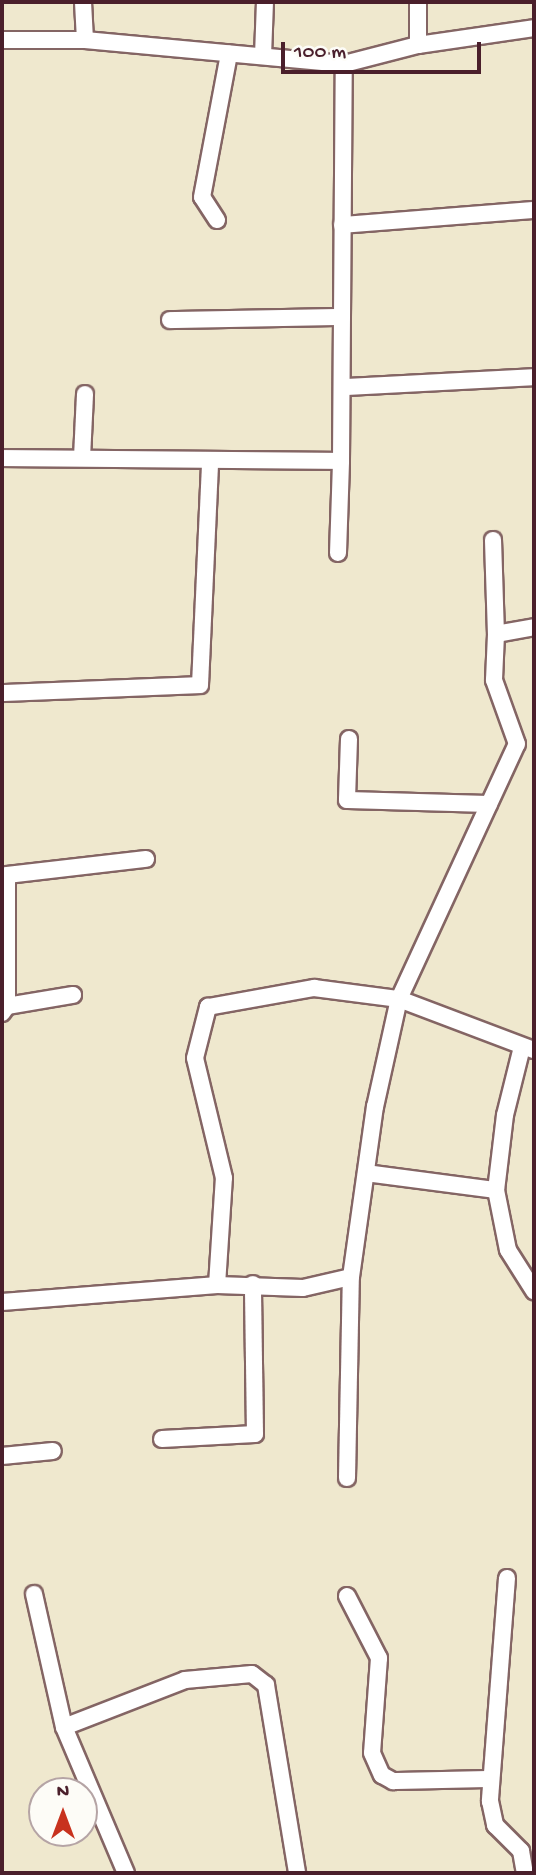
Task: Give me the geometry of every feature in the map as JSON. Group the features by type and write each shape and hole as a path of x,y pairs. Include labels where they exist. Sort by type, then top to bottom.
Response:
{"street":[{"path":"83,2 85,40"},
{"path":"264,56 265,2"},
{"path":"418,2 418,45"},
{"path":"2,40 85,40 344,64 418,45 534,28"},
{"path":"217,220 202,197 229,54"},
{"path":"338,553 345,387 342,317 344,64"},
{"path":"342,225 534,210"},
{"path":"170,320 342,317"},
{"path":"345,387 534,377"},
{"path":"82,458 85,394"},
{"path":"2,458 210,462 341,461"},
{"path":"2,693 200,685 210,462"},
{"path":"348,1478 351,1277 366,1173 399,999 517,744 495,680 493,540"},
{"path":"496,634 534,627"},
{"path":"349,739 347,800 489,804"},
{"path":"73,995 4,1009 7,875 146,859"},
{"path":"217,1285 224,1178 195,1058 208,1007 314,989 399,999 528,1049 505,1115 496,1190 508,1250 534,1291"},
{"path":"366,1173 496,1190"},
{"path":"2,1302 217,1285 253,1284 303,1288 351,1277"},
{"path":"162,1439 255,1434 253,1284"},
{"path":"2,1456 53,1451"},
{"path":"507,1578 491,1779 492,1817 528,1852 525,1873"},
{"path":"34,1594 64,1727 126,1873"},
{"path":"347,1596 379,1658 372,1753 382,1775 393,1781 491,1779"},
{"path":"64,1727 185,1680 252,1674 269,1696 298,1873"}]}
